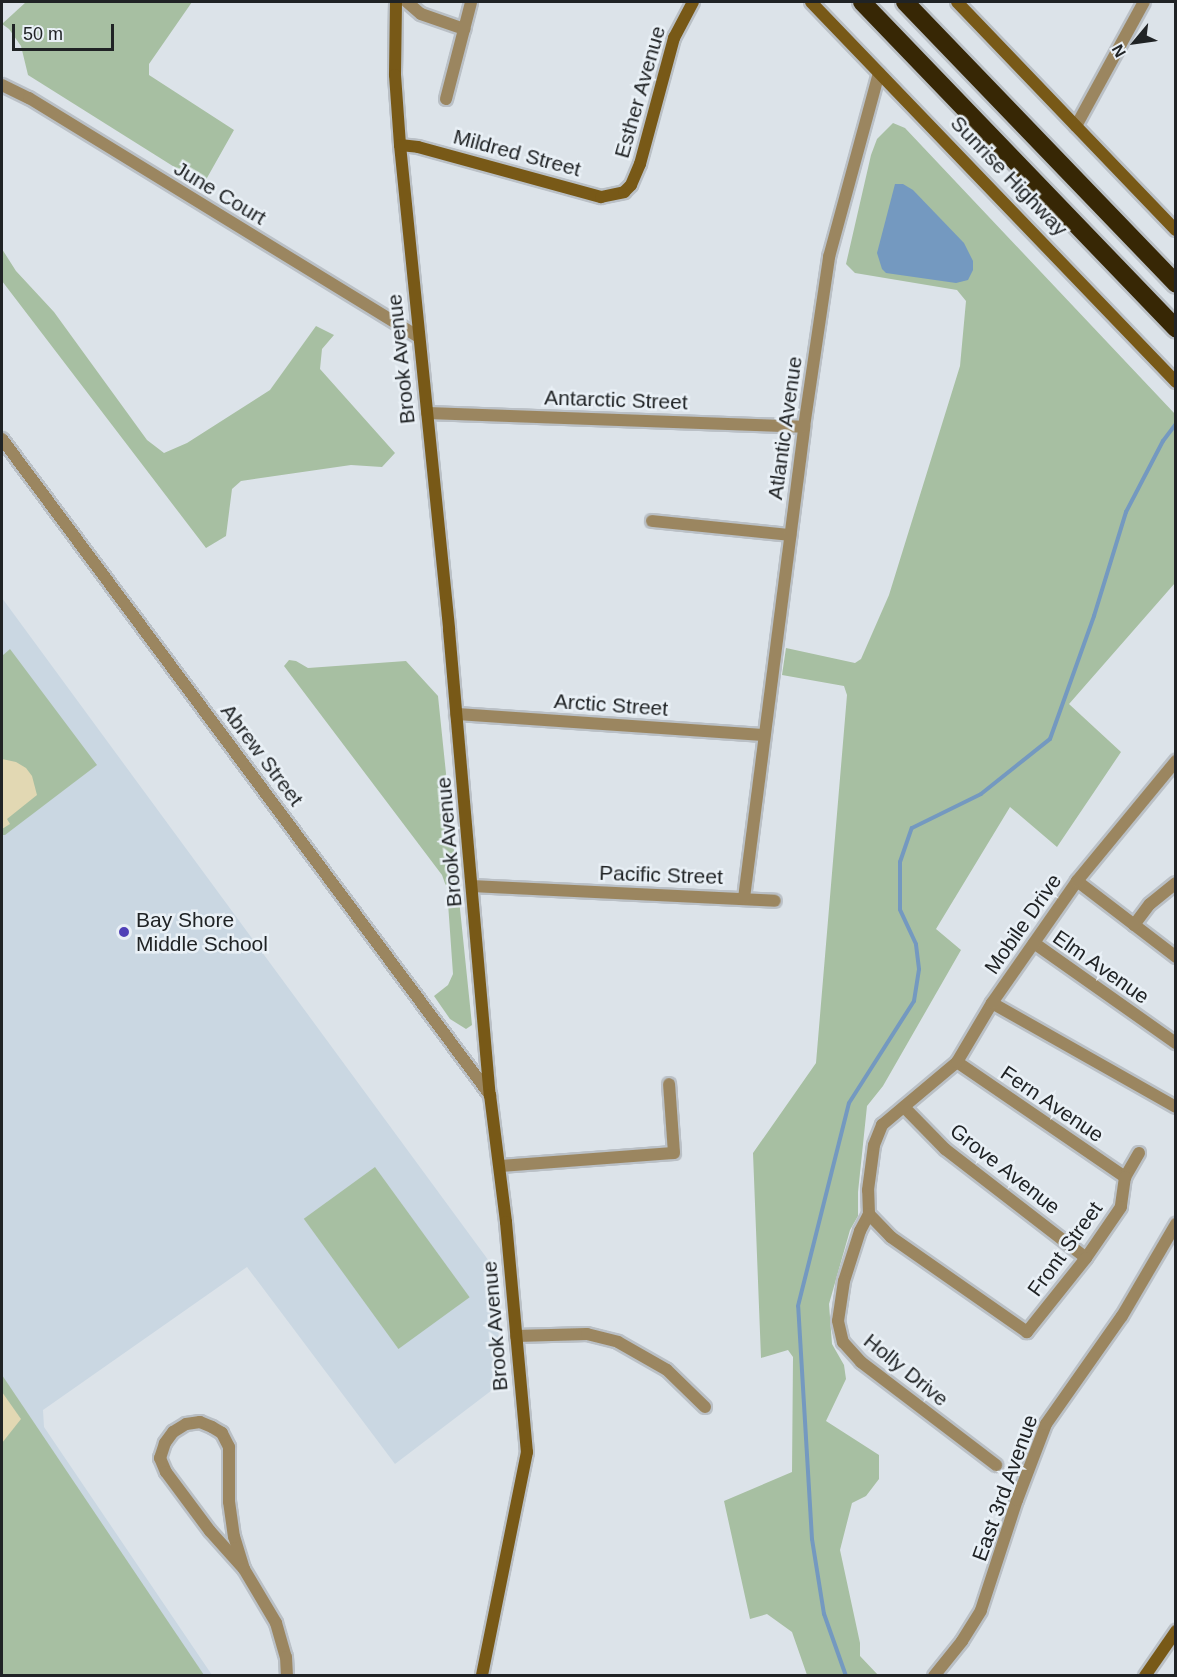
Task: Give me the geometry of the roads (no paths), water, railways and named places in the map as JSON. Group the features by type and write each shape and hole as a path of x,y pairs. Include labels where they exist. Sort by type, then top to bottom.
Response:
{"highway":[{"path":"849,2 910,52"},
{"name":"Sunrise Highway","path":"862,2 1176,328"},
{"path":"905,2 1176,284"}],"street":[{"name":"Brook Avenue","path":"396,2 395,75 400,144 456,714 490,1095 500,1166 527,1452 482,1676"},
{"path":"407,2 421,14 464,29"},
{"path":"446,99 471,2"},
{"name":"Esther Avenue","path":"624,192 631,185 640,164 674,38 693,2"},
{"name":"Sunrise Highway","path":"811,2 1176,382"},
{"path":"957,2 1176,230"},
{"path":"1076,126 1144,2"},
{"name":"Atlantic Avenue","path":"756,794 804,426 829,257 879,73"},
{"name":"June Court","path":"2,85 29,98 418,336"},
{"name":"Mildred Street","path":"400,144 602,197 624,192"},
{"name":"Antarctic Street","path":"426,413 804,426"},
{"name":"Abrew Street","path":"2,439 490,1095"},
{"path":"652,521 790,535"},
{"name":"Arctic Street","path":"456,714 764,735"},
{"name":"Mobile Drive","path":"904,1107 957,1062 992,1003 1077,881 1176,761"},
{"name":"Pacific Street","path":"472,886 744,898 756,794"},
{"path":"1077,881 1176,957"},
{"path":"1134,925 1150,904 1176,883"},
{"path":"744,898 775,901"},
{"name":"Elm Avenue","path":"1034,943 1176,1043"},
{"path":"992,1003 1176,1107"},
{"name":"Fern Avenue","path":"957,1062 1125,1177"},
{"path":"500,1166 674,1153 669,1084"},
{"name":"Holly Drive","path":"904,1107 882,1125 874,1145 868,1190 869,1214 860,1231 844,1281 838,1321 843,1342 861,1362 996,1465"},
{"name":"Grove Avenue","path":"904,1107 945,1149 1086,1258"},
{"name":"Front Street","path":"869,1214 891,1238 1027,1332 1086,1258 1121,1207 1125,1177 1139,1153"},
{"name":"East 3rd Avenue","path":"934,1676 963,1641 981,1610 1017,1500 1046,1424 1128,1306 1176,1224"},
{"path":"516,1335 586,1334 618,1342 667,1370 705,1407"},
{"path":"244,1569 234,1537 229,1502 229,1447 222,1433 212,1427 200,1422 186,1424 173,1432 165,1443 160,1458 166,1472 210,1531 244,1569 276,1623 286,1657 287,1676"},
{"path":"1145,1676 1176,1631"}],"water":[{"path":"895,184 903,184 913,190 964,243 973,261 973,270 968,280 956,283 886,273 882,269 877,253"}],"waterway":[{"path":"846,1676 824,1614 812,1539 798,1306 849,1103 914,1001 919,969 916,944 900,909 900,862 912,828 981,794 1050,739 1094,616 1126,512 1163,441 1176,424"}],"place":[{"name":"Bay Shore Middle School","path":"124,932"}]}
